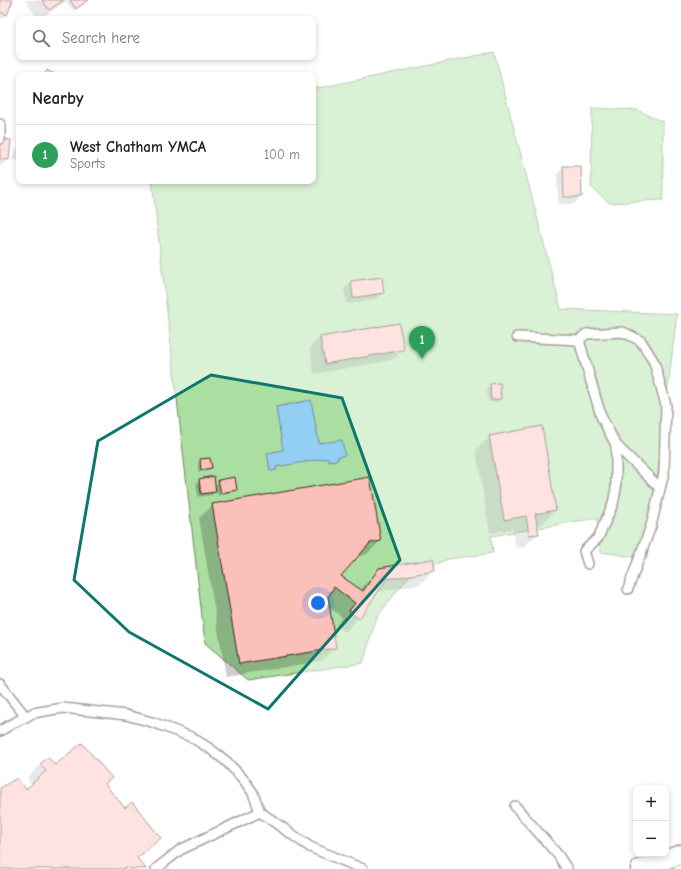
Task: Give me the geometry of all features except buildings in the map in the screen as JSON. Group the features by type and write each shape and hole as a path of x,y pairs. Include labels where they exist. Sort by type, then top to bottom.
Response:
{"street":[{"path":"640,869 681,854"}],"lane":[{"path":"0,124 0,139"},
{"path":"517,338 579,340 586,334 623,332 641,341 654,362 666,405 664,473 651,526 628,589"},
{"path":"579,340 601,416 616,445 660,488"},
{"path":"588,564 584,551 598,538 613,504 616,489 616,445"},
{"path":"0,684 26,717"},
{"path":"0,732 33,713 63,708 126,715 152,722 191,737 210,748 231,766 244,780 253,793 260,812 310,847 363,869"},
{"path":"516,806 558,855 567,869"},
{"path":"156,869 180,850 260,812"}],"highlighted area":[{"path":"211,375 342,398 400,560 268,709 129,632 74,580 98,441"}],"green space":[{"path":"494,52 561,309 677,314 647,559 601,552 597,518 491,536 493,553 448,559 409,576 377,617 363,663 248,680 205,643 152,184 316,184 316,88"},
{"path":"592,108 637,110 663,122 663,200 609,203 591,187"}],"water":[{"path":"311,400 319,443 342,440 345,455 338,457 338,460 329,461 328,458 276,467 277,470 270,471 267,453 283,450 276,407"}],"place":[{"name":"West Chatham YMCA","path":"422,359"}]}
